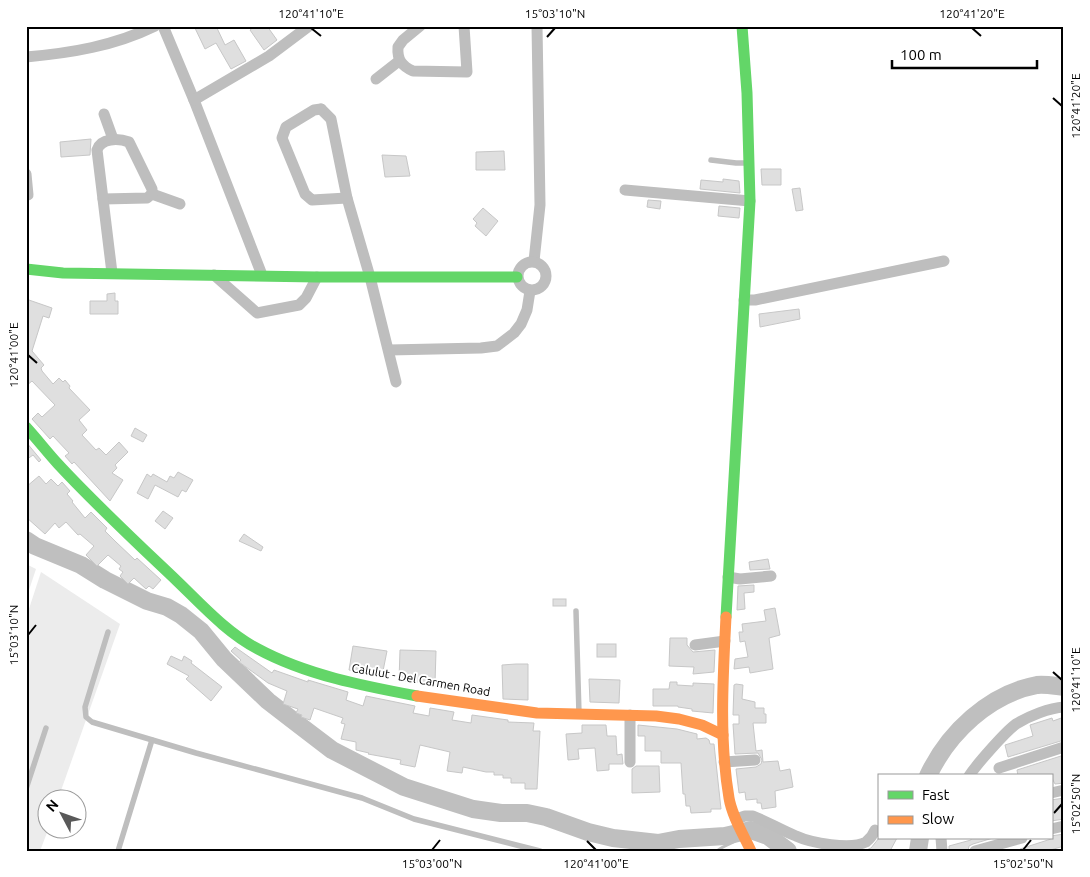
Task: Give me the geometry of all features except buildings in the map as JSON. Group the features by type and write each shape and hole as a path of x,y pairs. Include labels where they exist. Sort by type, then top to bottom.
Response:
{"main road":[{"path":"742,26 747,93 750,201 728,577 722,735 728,794 749,848"},
{"path":"26,268 63,273 517,276"},
{"name":"Calulut - Del Carmen Road","path":"26,427 63,470 157,564 235,633 249,644 266,653 290,663 365,686 494,708 541,713 630,716 694,723 722,735"}],"street":[{"path":"26,57 78,52 102,46 155,26"},
{"path":"163,26 262,275"},
{"path":"194,100 269,56 309,26"},
{"path":"420,26 403,40 398,47 399,61 406,68 414,71 467,72 464,26"},
{"path":"534,261 540,205 537,26"},
{"path":"376,79 399,61"},
{"path":"347,198 312,200 308,198 282,138 286,127 314,110 321,103 331,119 347,198 370,276 396,382"},
{"path":"104,114 113,139"},
{"path":"112,273 97,150 99,145 113,139 126,140 131,144 152,189 152,194"},
{"path":"26,174 28,195 26,195"},
{"path":"625,190 750,201"},
{"path":"103,199 147,198 152,194"},
{"path":"152,194 180,204"},
{"path":"534,261 541,264 546,270 547,278 544,285 538,290 530,291 519,283 517,276 519,268 526,263 534,261"},
{"path":"744,300 755,300 944,261"},
{"path":"214,275 257,313 299,305 306,298 317,276"},
{"path":"389,350 498,346 514,333 521,324 527,310 530,291"},
{"path":"728,577 770,576"},
{"path":"695,645 725,641"},
{"path":"971,774 1015,724 1029,717 1064,707"},
{"path":"630,716 630,762"},
{"path":"990,752 1000,772 1064,747"},
{"path":"724,762 756,760"},
{"path":"737,821 745,816 753,816 805,840 833,844 850,845 866,842 876,830"},
{"path":"975,851 1017,842"}],"lane":[{"path":"710,160 736,163 749,162"},
{"path":"576,611 579,714"},
{"path":"108,632 85,707 86,717 92,722 362,798 414,819 540,851"},
{"path":"26,788 46,728"},
{"path":"118,851 152,740"}],"shaded area":[{"path":"26,564 36,569 26,599"},
{"path":"41,572 120,624 61,790 38,790 38,840 44,840 40,851 26,851 26,618"}],"waterway":[{"path":"26,540 35,546 81,565 105,580 147,601 167,607 181,615 201,631 224,659 268,701 290,718 332,750 404,787 473,809 501,813 527,813 613,838 658,843 679,839 725,836 751,830 768,836 788,851"},
{"path":"929,774 947,745 972,718 987,706 1019,690 1037,685 1064,687"},
{"path":"717,851 739,839"},
{"path":"918,851 920,840"}],"traffic: fast":[{"path":"726,617 750,201 747,93 742,26"},
{"path":"26,269 63,273 317,277 517,277"},
{"path":"26,427 58,464 102,509 205,609 236,635 276,658 315,673 356,684 417,696"}],"traffic: slow":[{"path":"726,617 723,708 726,776 733,811 751,851"},
{"path":"417,696 537,713 656,716 702,725 723,735"}]}
